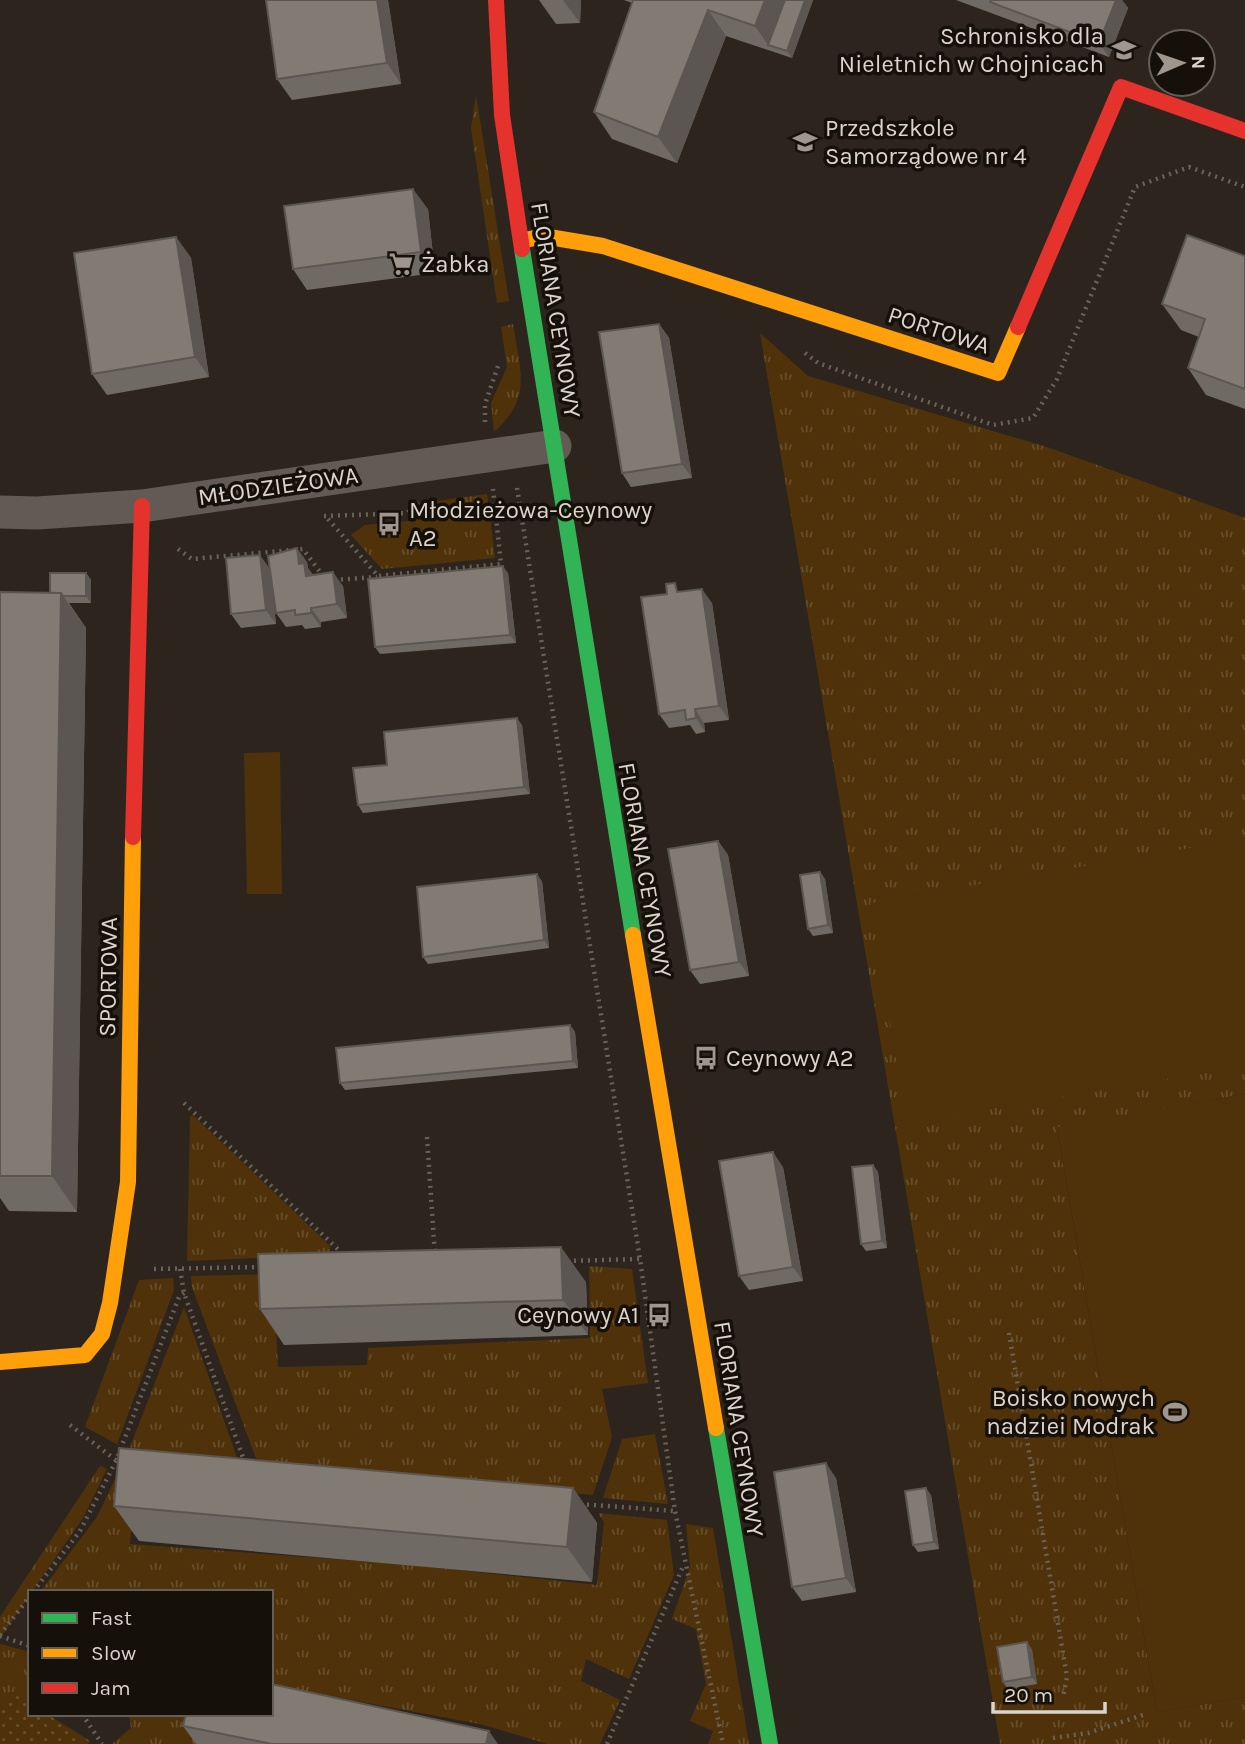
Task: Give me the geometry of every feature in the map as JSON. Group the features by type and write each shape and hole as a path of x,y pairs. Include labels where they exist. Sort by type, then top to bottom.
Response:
{"street":[{"name":"FLORIANA CEYNOWY","path":"496,0 502,115 521,241 593,699 770,1744"},
{"name":"PORTOWA","path":"521,241 543,236 603,246 998,373 1121,87 1245,131"},
{"name":"MŁODZIEŻOWA","path":"0,512 37,513 142,506 555,446"},
{"name":"SPORTOWA","path":"0,1362 85,1355 102,1334 117,1271 128,1182 135,721 142,506"}],"path":[{"path":"486,428 485,404 500,364 498,352"},
{"path":"516,482 640,1259 675,1511 723,1744"},
{"path":"168,542 192,559 303,549 326,580 501,564 493,485 504,483"},
{"path":"327,518 378,576"},
{"path":"184,1103 345,1256"},
{"path":"427,1137 436,1264"},
{"path":"558,1261 640,1259"},
{"path":"117,1271 269,1267"},
{"path":"180,1269 184,1293 247,1469 235,1469"},
{"path":"35,1590 80,1531 117,1461 179,1297 184,1293"},
{"path":"1009,1333 1067,1678 1063,1698"},
{"path":"70,1425 117,1461 130,1462"},
{"path":"575,1504 675,1511"},
{"path":"607,1744 685,1562"},
{"path":"28,1599 0,1635 28,1645"},
{"path":"1060,1744 1053,1738 1088,1733 1146,1714"},
{"path":"83,1716 102,1744"}],"green space":[{"path":"476,95 509,301 497,303 471,128"},
{"path":"513,324 520,369 519,395 506,419 494,432 491,403 507,367 501,327"},
{"path":"760,333 808,376 1047,447 1245,518 1245,1094 1057,1128 1157,1712 1245,1697 1245,1744 1000,1744"},
{"path":"487,494 495,558 382,569 351,535 365,525 409,521 430,502"},
{"path":"280,752 282,894 247,894 244,753"},
{"path":"1242,839 1245,856 1245,1066 907,1123 870,903"},
{"name":"Boisko nowych nadziei Modrak","path":"1245,1094 1245,1697 1157,1712 1057,1127"},
{"path":"193,1115 331,1247 327,1255 187,1261 190,1117"},
{"path":"589,1266 632,1269 648,1383 602,1389 612,1437 593,1495 257,1461 192,1287 191,1276 273,1274 278,1367 367,1365 368,1348 590,1338"},
{"path":"173,1278 174,1290 117,1444 85,1427 139,1280"},
{"path":"184,1307 239,1463 127,1455"},
{"path":"655,1434 668,1504 603,1498 622,1439"},
{"path":"100,1466 107,1469 83,1518 33,1590 28,1590 28,1598 0,1638 0,1617"},
{"path":"120,1469 136,1482 130,1544 401,1564 597,1585 604,1522 598,1513 667,1520 674,1575 629,1679 586,1659 581,1681 620,1700 600,1744 548,1744 480,1724 273,1685 273,1590 42,1590 97,1517"},
{"path":"686,1524 713,1528 749,1744 708,1744 713,1731 690,1721 706,1684 696,1629 672,1619 690,1567"},
{"path":"0,1644 28,1651 28,1703 12,1692 0,1711"},
{"path":"12,1692 28,1703 28,1716 50,1716 90,1741 88,1744 0,1744 0,1711"},
{"path":"129,1716 209,1716 203,1744 112,1744 131,1728"}],"building":[{"path":"266,0 377,0 387,63 277,79"},
{"path":"633,0 765,0 755,26 708,10 658,137 594,112"},
{"path":"785,0 805,0 787,51 768,45"},
{"path":"1116,0 1099,43 990,2"},
{"path":"413,189 421,252 293,269 284,206"},
{"path":"1187,235 1245,256 1245,389 1188,368 1205,319 1162,304"},
{"path":"176,237 195,357 92,374 74,253"},
{"path":"659,324 682,464 622,473 599,332"},
{"path":"297,548 299,564 304,563 306,576 333,572 337,604 311,608 311,613 295,615 295,610 276,613 268,556"},
{"path":"260,555 266,610 231,614 226,558"},
{"path":"503,566 510,635 375,647 368,579"},
{"path":"50,573 86,573 86,596 50,593"},
{"path":"675,583 677,592 702,589 719,706 695,709 696,718 686,720 685,710 659,714 641,597 667,594 666,584"},
{"path":"0,592 61,593 52,1176 0,1176"},
{"path":"517,718 524,787 358,805 353,768 387,765 384,732"},
{"path":"718,841 739,962 690,970 668,849"},
{"path":"820,872 828,925 808,929 800,875"},
{"path":"537,874 544,940 423,957 417,887"},
{"path":"570,1025 573,1061 340,1083 336,1048"},
{"path":"773,1152 793,1267 739,1276 719,1161"},
{"path":"873,1165 882,1241 861,1244 852,1167"},
{"path":"561,1247 563,1300 260,1309 258,1254"},
{"path":"119,1448 573,1488 567,1547 114,1506"},
{"path":"826,1463 846,1578 792,1587 774,1472"},
{"path":"926,1488 934,1542 913,1545 905,1491"},
{"path":"1027,1642 1032,1677 1003,1682 997,1647"},
{"path":"273,1684 489,1731 486,1744 272,1744 183,1726 186,1716 273,1716"}],"traffic: fast":[{"path":"522,249 633,935"},
{"path":"716,1428 770,1744"}],"traffic: slow":[{"path":"521,241 543,236 603,246 998,373 1018,327"},
{"path":"0,1362 85,1355 102,1334 110,1303 128,1182 133,837"},
{"path":"633,935 716,1428"}],"traffic: jam":[{"path":"496,0 502,115 522,249"},
{"path":"1018,327 1121,87 1245,131"},
{"path":"133,837 142,506"}],"place":[{"name":"Schronisko dla Nieletnich w Chojnicach","path":"1124,50"},
{"name":"Przedszkole Samorządowe nr 4","path":"805,142"},
{"name":"Żabka","path":"401,264"},
{"name":"Młodzieżowa-Ceynowy A2","path":"389,524"},
{"name":"Ceynowy A2","path":"706,1058"},
{"name":"Ceynowy A1","path":"659,1315"},
{"name":"Boisko nowych nadziei Modrak","path":"1175,1412"}]}
